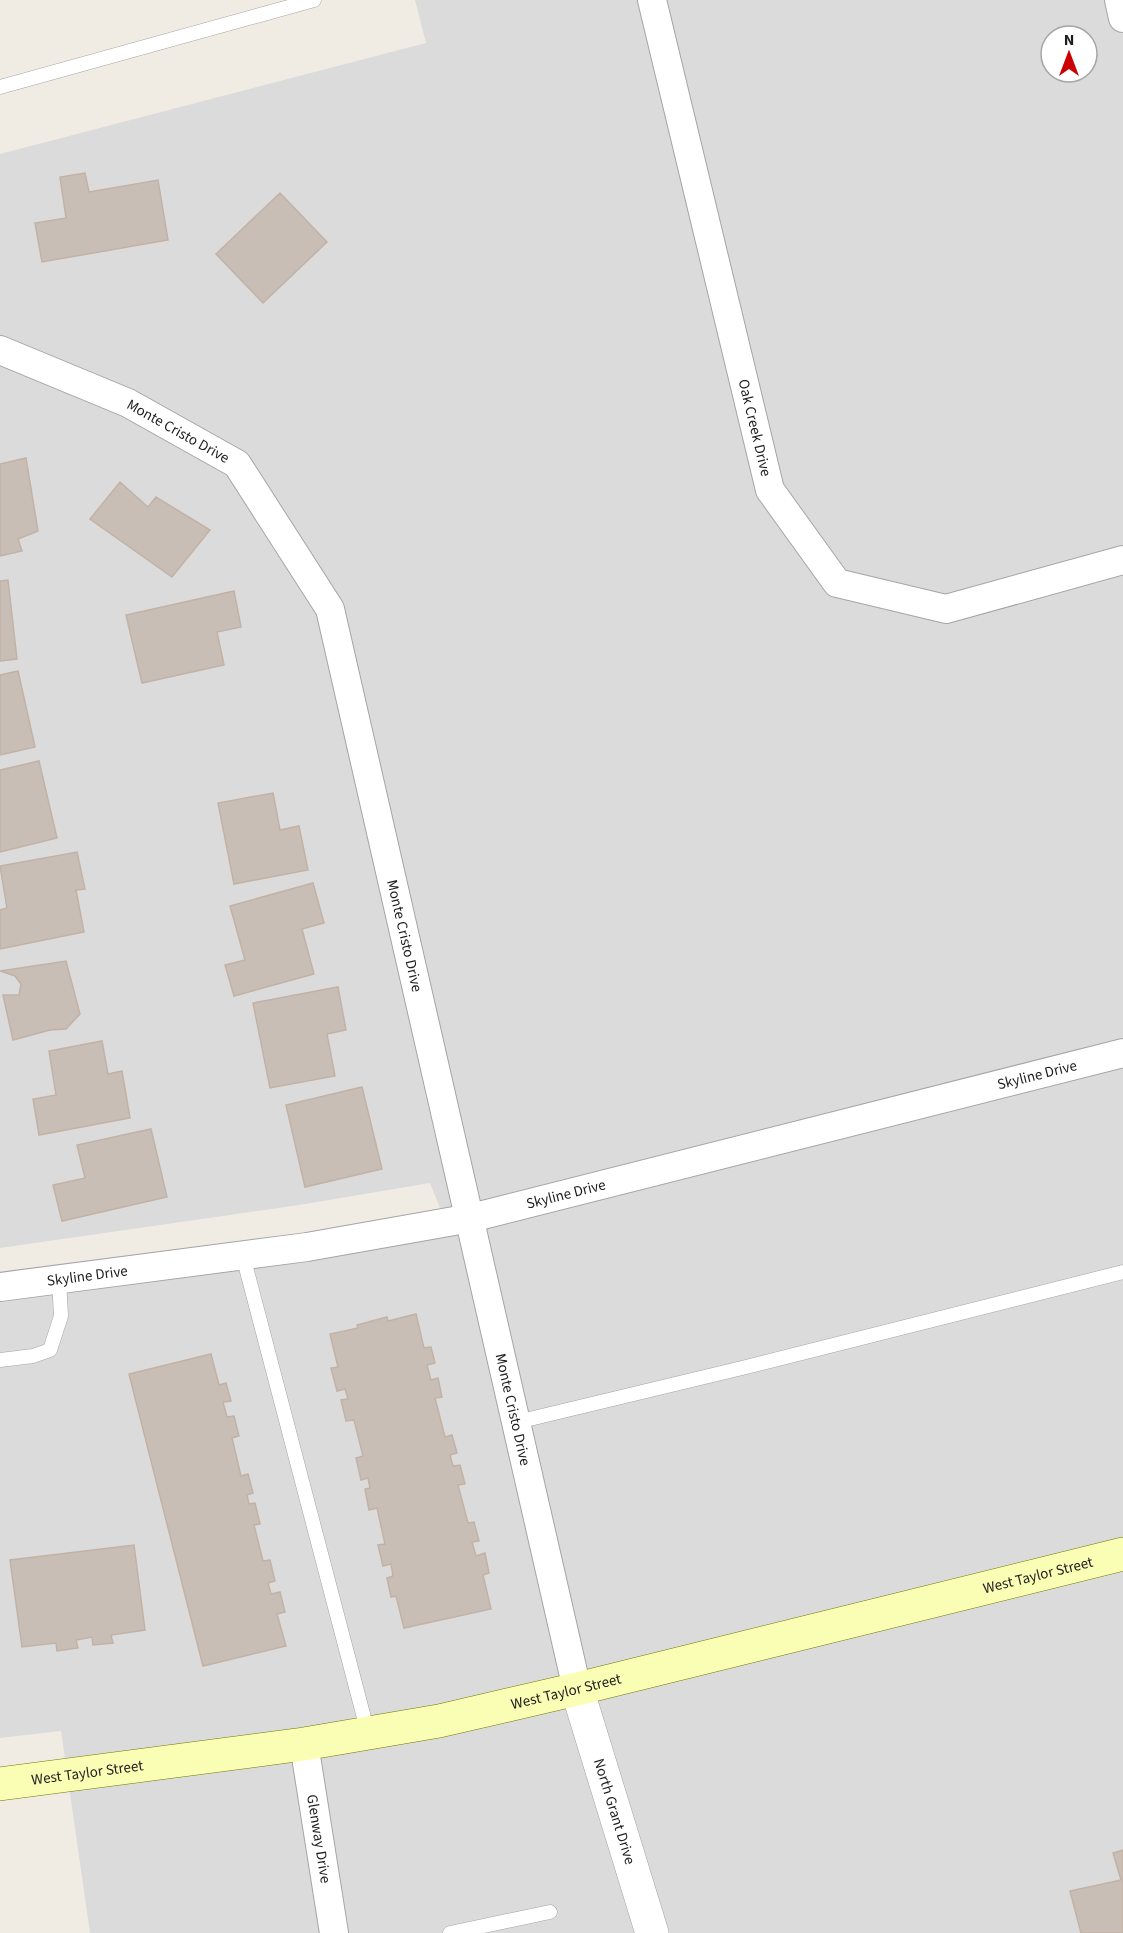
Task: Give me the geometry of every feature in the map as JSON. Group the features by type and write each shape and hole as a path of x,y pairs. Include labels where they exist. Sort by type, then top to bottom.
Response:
{"main road":[{"name":"West Taylor Street","path":"0,1784 304,1744 439,1721 578,1689 1123,1554"}],"street":[{"name":"Oak Creek Drive","path":"652,0 770,490 837,583 945,609 1123,560"},
{"path":"1119,0 1123,18"},
{"name":"Monte Cristo Drive","path":"0,350 128,403 237,464 330,609 578,1689"},
{"name":"Skyline Drive","path":"0,1287 307,1247 471,1218 1123,1053"},
{"name":"North Grant Drive","path":"578,1689 652,1933"},
{"name":"Glenway Drive","path":"304,1744 334,1933"}],"lane":[{"path":"0,87 314,0"},
{"path":"243,1256 368,1733"},
{"path":"517,1422 1123,1272"},
{"path":"0,1360 33,1356 50,1350 61,1316 59,1279"},
{"path":"450,1933 550,1912"}],"shaded area":[{"path":"415,0 1123,0 1123,1933 90,1933 61,1731 0,1738 0,1296 451,1235 430,1183 299,1205 0,1248 0,154 426,43"}],"building":[{"path":"85,173 89,192 158,180 168,240 42,262 35,223 66,218 60,177"},
{"path":"280,193 327,242 263,303 216,254"},
{"path":"26,458 38,531 18,539 22,551 0,556 0,464"},
{"path":"120,482 148,507 156,497 210,530 172,577 90,519"},
{"path":"8,580 17,659 0,661 0,581"},
{"path":"234,591 241,627 217,632 224,665 142,683 126,615"},
{"path":"18,671 35,747 0,755 0,675"},
{"path":"39,761 57,838 0,852 0,770"},
{"path":"273,793 280,830 299,826 308,870 234,884 218,803"},
{"path":"77,852 85,889 76,890 84,932 0,949 0,910 7,908 0,866"},
{"path":"313,883 324,923 302,929 314,974 234,996 225,965 245,960 230,906"},
{"path":"66,961 80,1014 66,1029 50,1030 13,1040 3,995 19,995 21,984 15,976 0,971"},
{"path":"338,987 346,1030 327,1034 335,1076 270,1088 253,1003"},
{"path":"102,1041 108,1074 122,1071 130,1118 39,1135 33,1099 56,1095 49,1051"},
{"path":"362,1087 382,1169 305,1187 286,1105"},
{"path":"151,1129 167,1197 62,1221 53,1185 85,1178 77,1145"},
{"path":"416,1314 424,1348 431,1347 435,1363 427,1365 431,1380 438,1378 442,1397 435,1398 445,1437 452,1435 457,1453 450,1455 453,1466 460,1465 465,1484 458,1485 468,1523 474,1522 479,1541 472,1542 476,1556 485,1553 489,1573 483,1575 491,1609 404,1628 396,1596 391,1597 387,1578 393,1576 391,1564 383,1566 378,1545 385,1544 377,1508 369,1510 365,1489 370,1488 368,1478 361,1480 356,1458 363,1456 354,1420 346,1421 341,1400 348,1399 345,1389 337,1391 331,1368 338,1367 330,1334 358,1328 357,1325 387,1317 388,1321"},
{"path":"211,1354 219,1385 226,1383 231,1401 223,1402 227,1417 234,1416 239,1436 232,1438 241,1476 248,1474 253,1493 247,1495 249,1504 255,1503 260,1524 254,1525 263,1561 270,1560 275,1581 268,1583 271,1594 280,1592 285,1612 277,1614 286,1646 203,1666 129,1374"},
{"path":"134,1545 145,1630 111,1635 113,1643 93,1645 92,1637 76,1640 78,1648 57,1651 56,1643 22,1647 10,1560"},
{"path":"1123,1850 1123,1933 1081,1933 1070,1891 1121,1880 1113,1853"}]}
